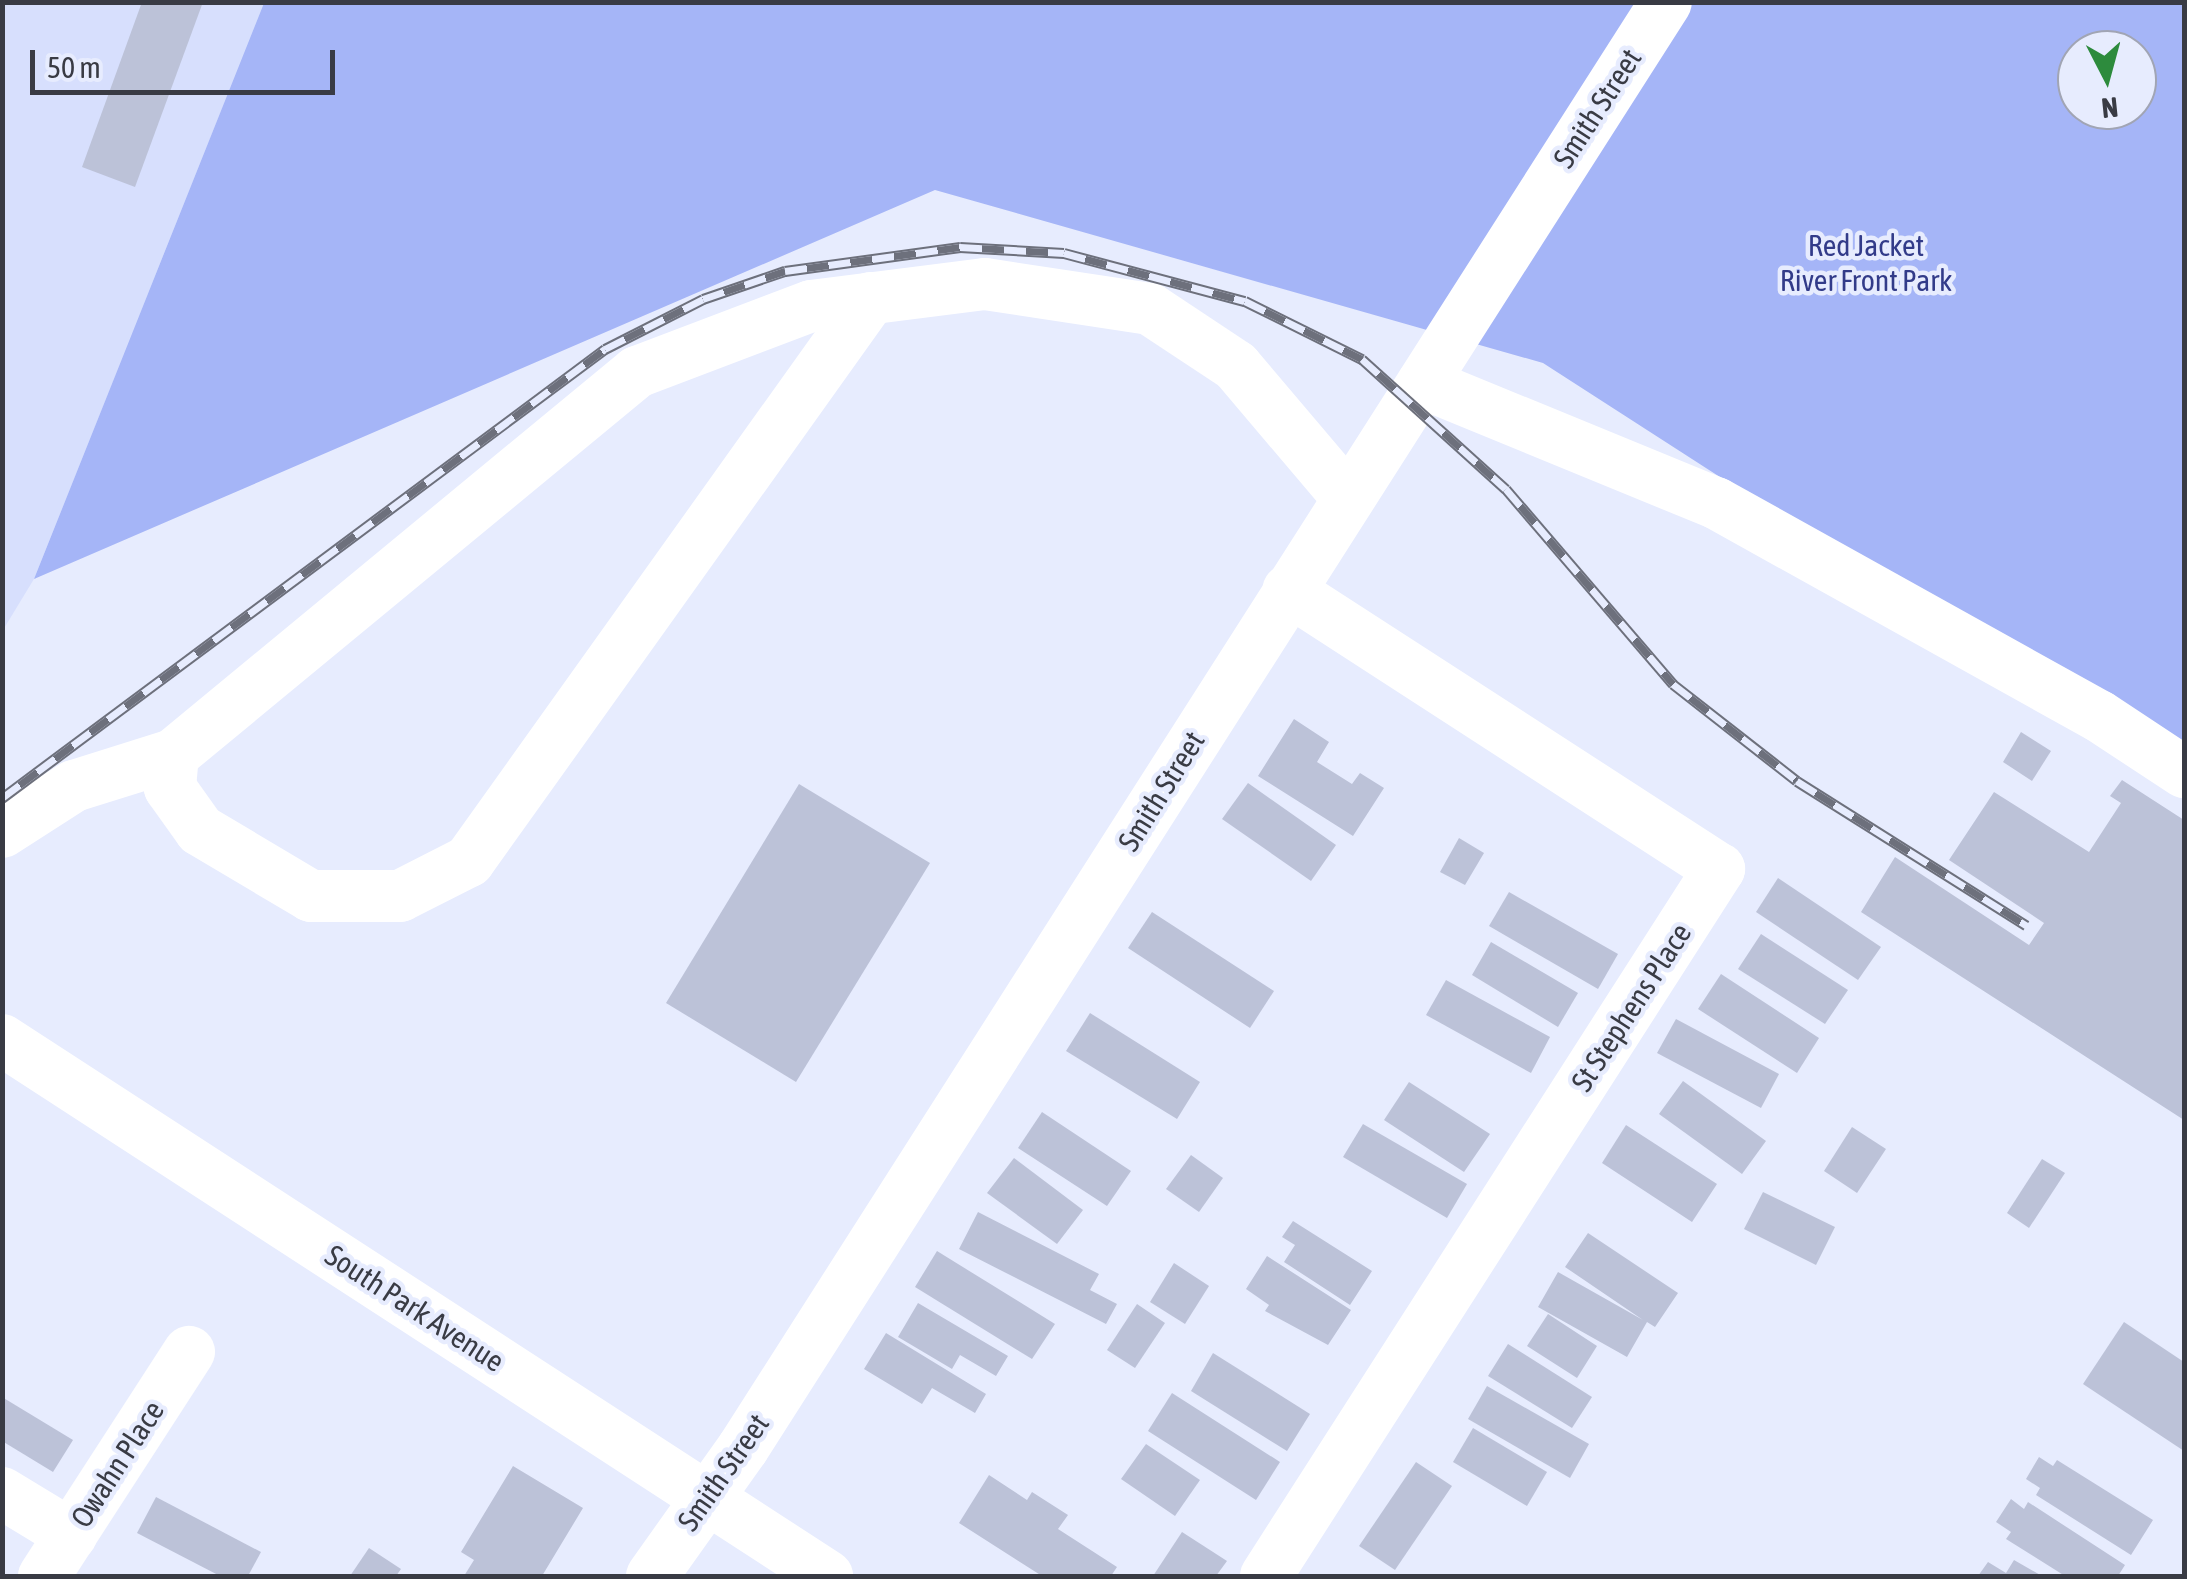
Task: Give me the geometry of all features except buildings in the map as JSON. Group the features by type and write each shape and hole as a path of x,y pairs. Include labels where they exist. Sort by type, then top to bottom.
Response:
{"street":[{"name":"Smith Street","path":"652,1576 704,1496 743,1448 1666,2"},
{"path":"2,832 74,786 173,755 638,372 812,306 984,284 1150,308 1236,366 1348,498"},
{"path":"173,755 170,788 200,830 312,896 400,896 469,861 871,298"},
{"path":"1422,383 1716,503 2099,716 2184,772"},
{"name":"St Stephens Place","path":"1266,1576 1719,869 1288,590"},
{"name":"South Park Avenue","path":"11,1045 828,1576"},
{"name":"Owahn Place","path":"58,1556 189,1352"},
{"path":"2,1493 58,1556"}],"shaded area":[{"path":"3,3 264,3 34,579 3,630"}],"green space":[{"name":"Red Jacket River Front Park","path":"264,3 2184,3 2184,776 1543,363 935,190 34,579"}],"railway":[{"path":"2,798 605,349 703,299 785,271 960,247 1064,253 1245,301 1362,359 1506,489 1673,684 1797,781 2026,925"}]}
